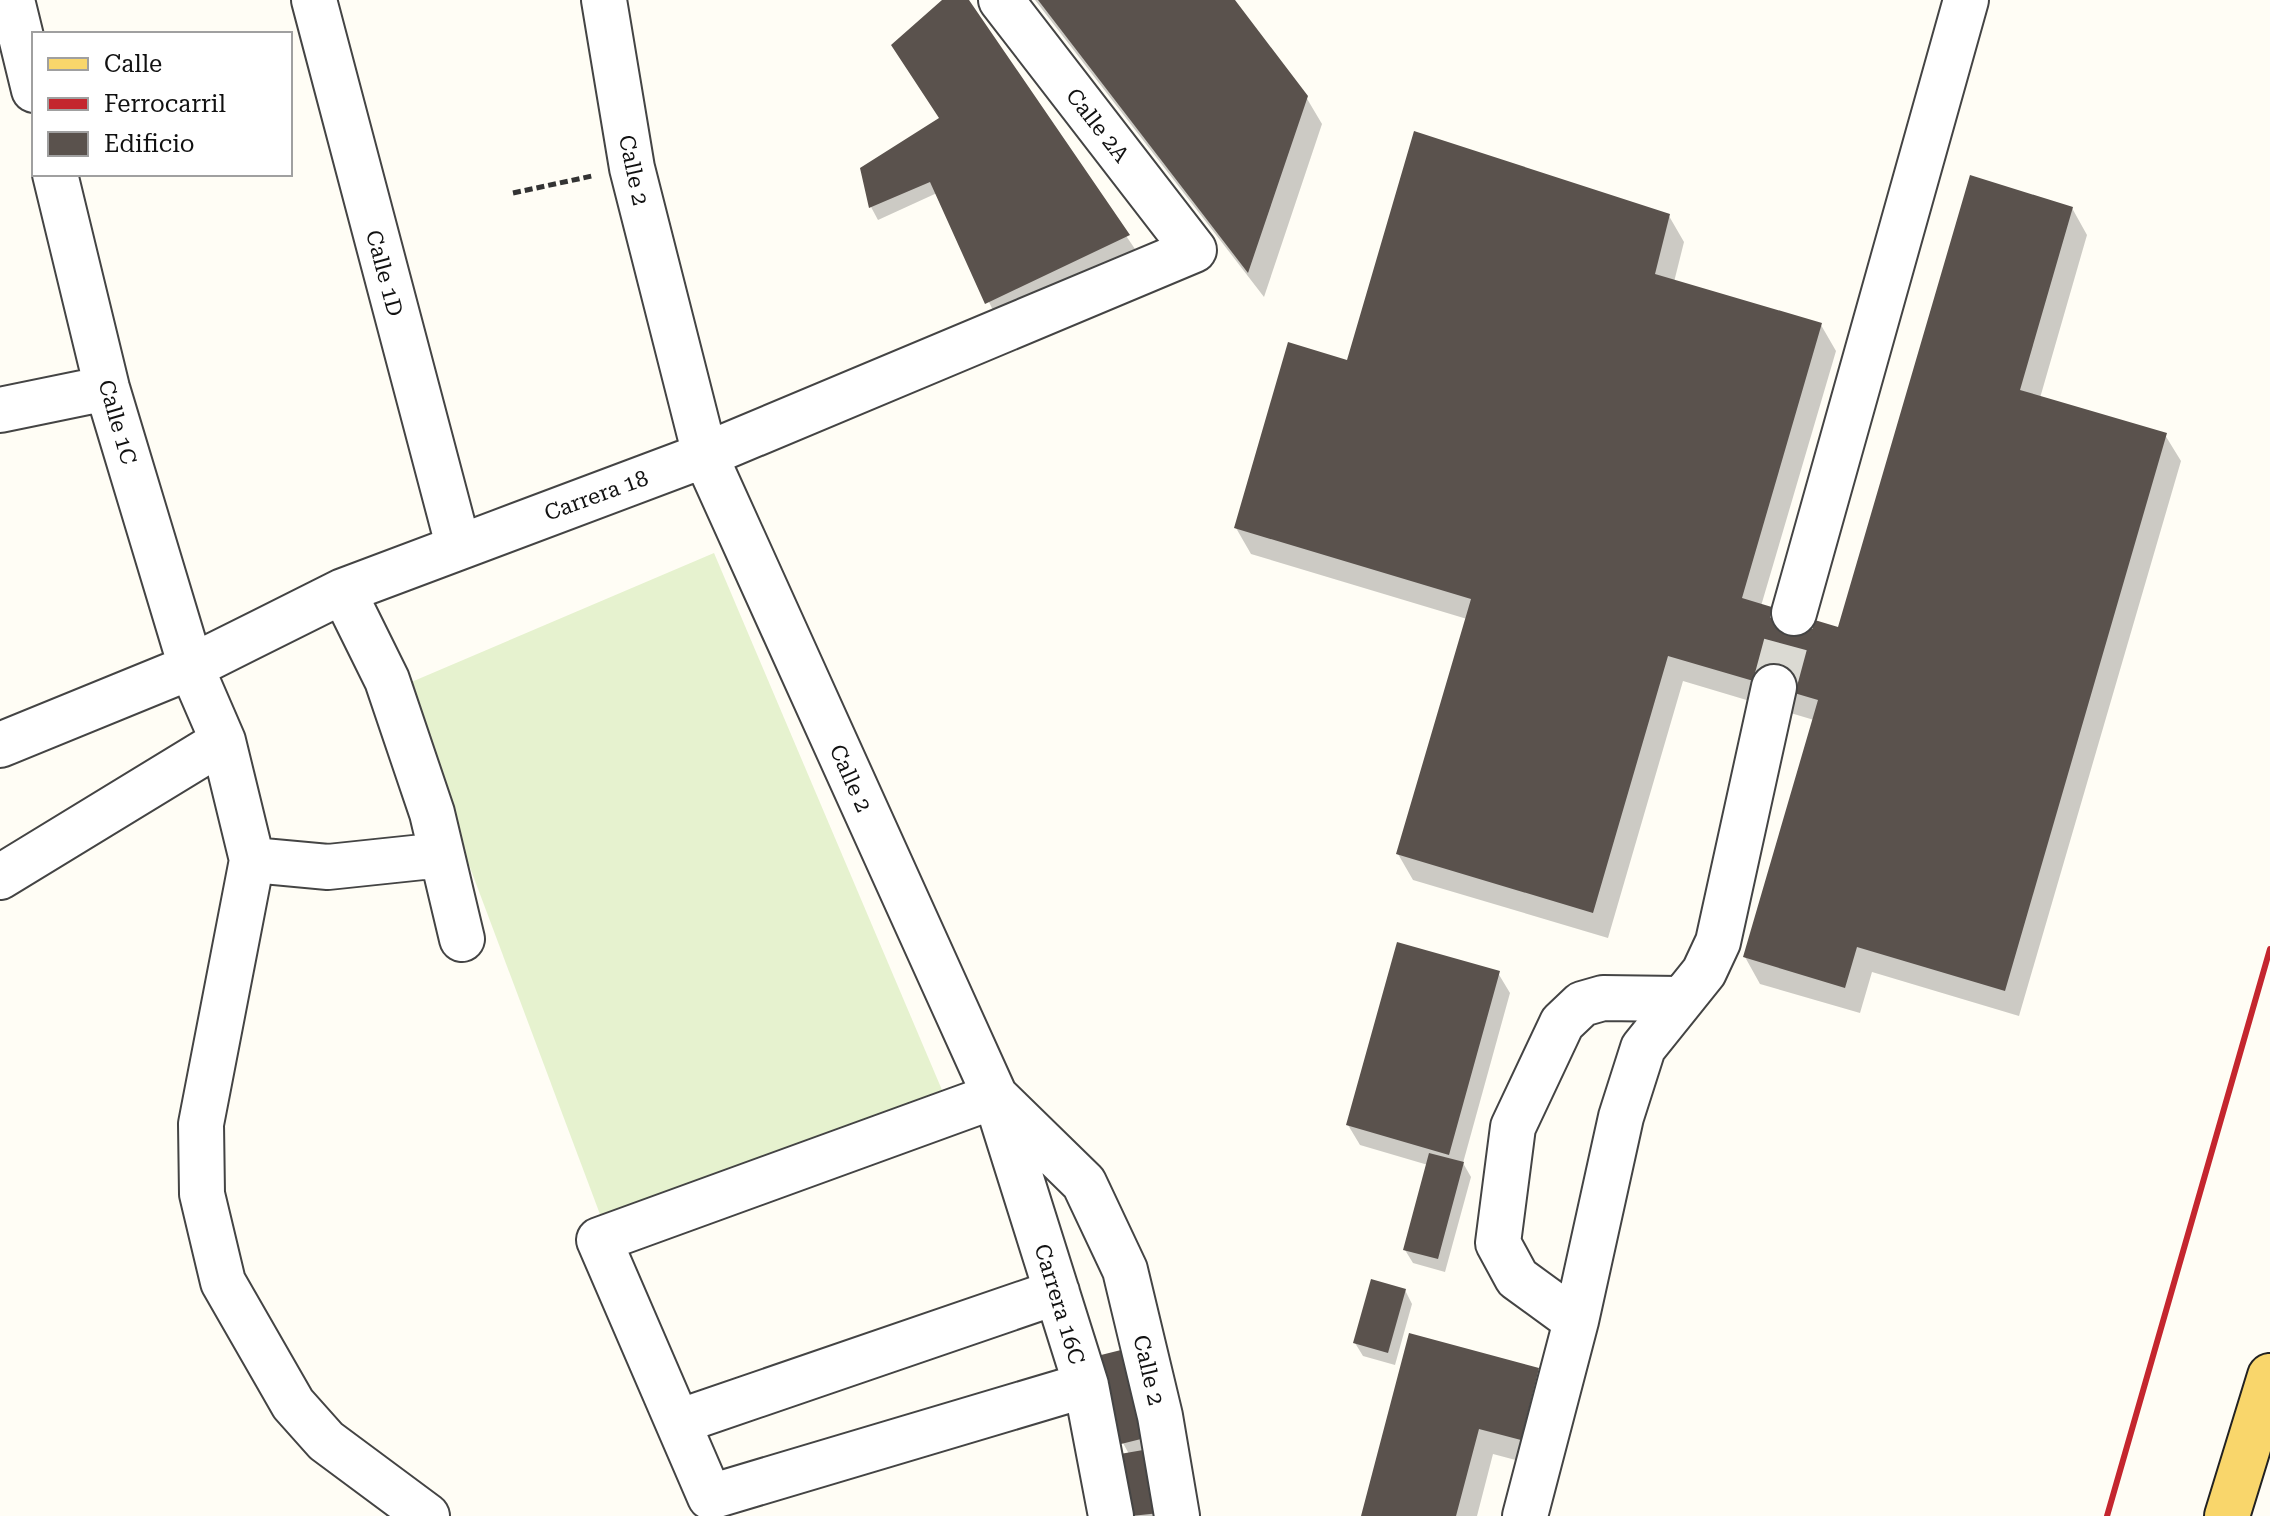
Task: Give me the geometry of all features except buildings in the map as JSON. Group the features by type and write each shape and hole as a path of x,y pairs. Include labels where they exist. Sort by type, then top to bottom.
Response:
{"main road":[{"path":"2227,1516 2270,1376"}],"street":[{"path":"12,0 32,82"},
{"name":"Calle 1D","path":"314,0 458,545"},
{"name":"Calle 2","path":"604,0 632,168 705,455 995,1096 1084,1183 1125,1270 1160,1416 1177,1516"},
{"name":"Calle 2A","path":"1001,0 1194,250"},
{"path":"1794,613 1966,0"},
{"name":"Calle 1C","path":"55,176 107,388 191,667 223,741 252,860"},
{"name":"Carrera 18","path":"0,745 191,667 343,591 458,545 705,455 1194,250"},
{"path":"0,410 107,388"},
{"path":"343,591 387,680 442,855 462,939"},
{"path":"1525,1516 1576,1321 1621,1117 1643,1048 1679,999 1704,972 1718,942 1774,687"},
{"path":"0,877 223,741"},
{"path":"427,1516 326,1441 293,1404 223,1282 202,1194 201,1124 252,860 328,867 442,855"},
{"path":"1576,1321 1517,1278 1498,1243 1513,1127 1562,1023 1582,1004 1603,998 1679,999"},
{"path":"995,1096 599,1240 710,1497 1086,1385"},
{"name":"Carrera 16C","path":"995,1096 1086,1385 1111,1516"},
{"path":"678,1422 1057,1292"}],"path":[{"path":"513,193 632,168"}],"green space":[{"path":"714,553 942,1090 604,1225 402,686"}],"tunnel":[{"path":"1774,687 1794,613"}],"railway":[{"path":"2107,1516 2270,949"}]}
